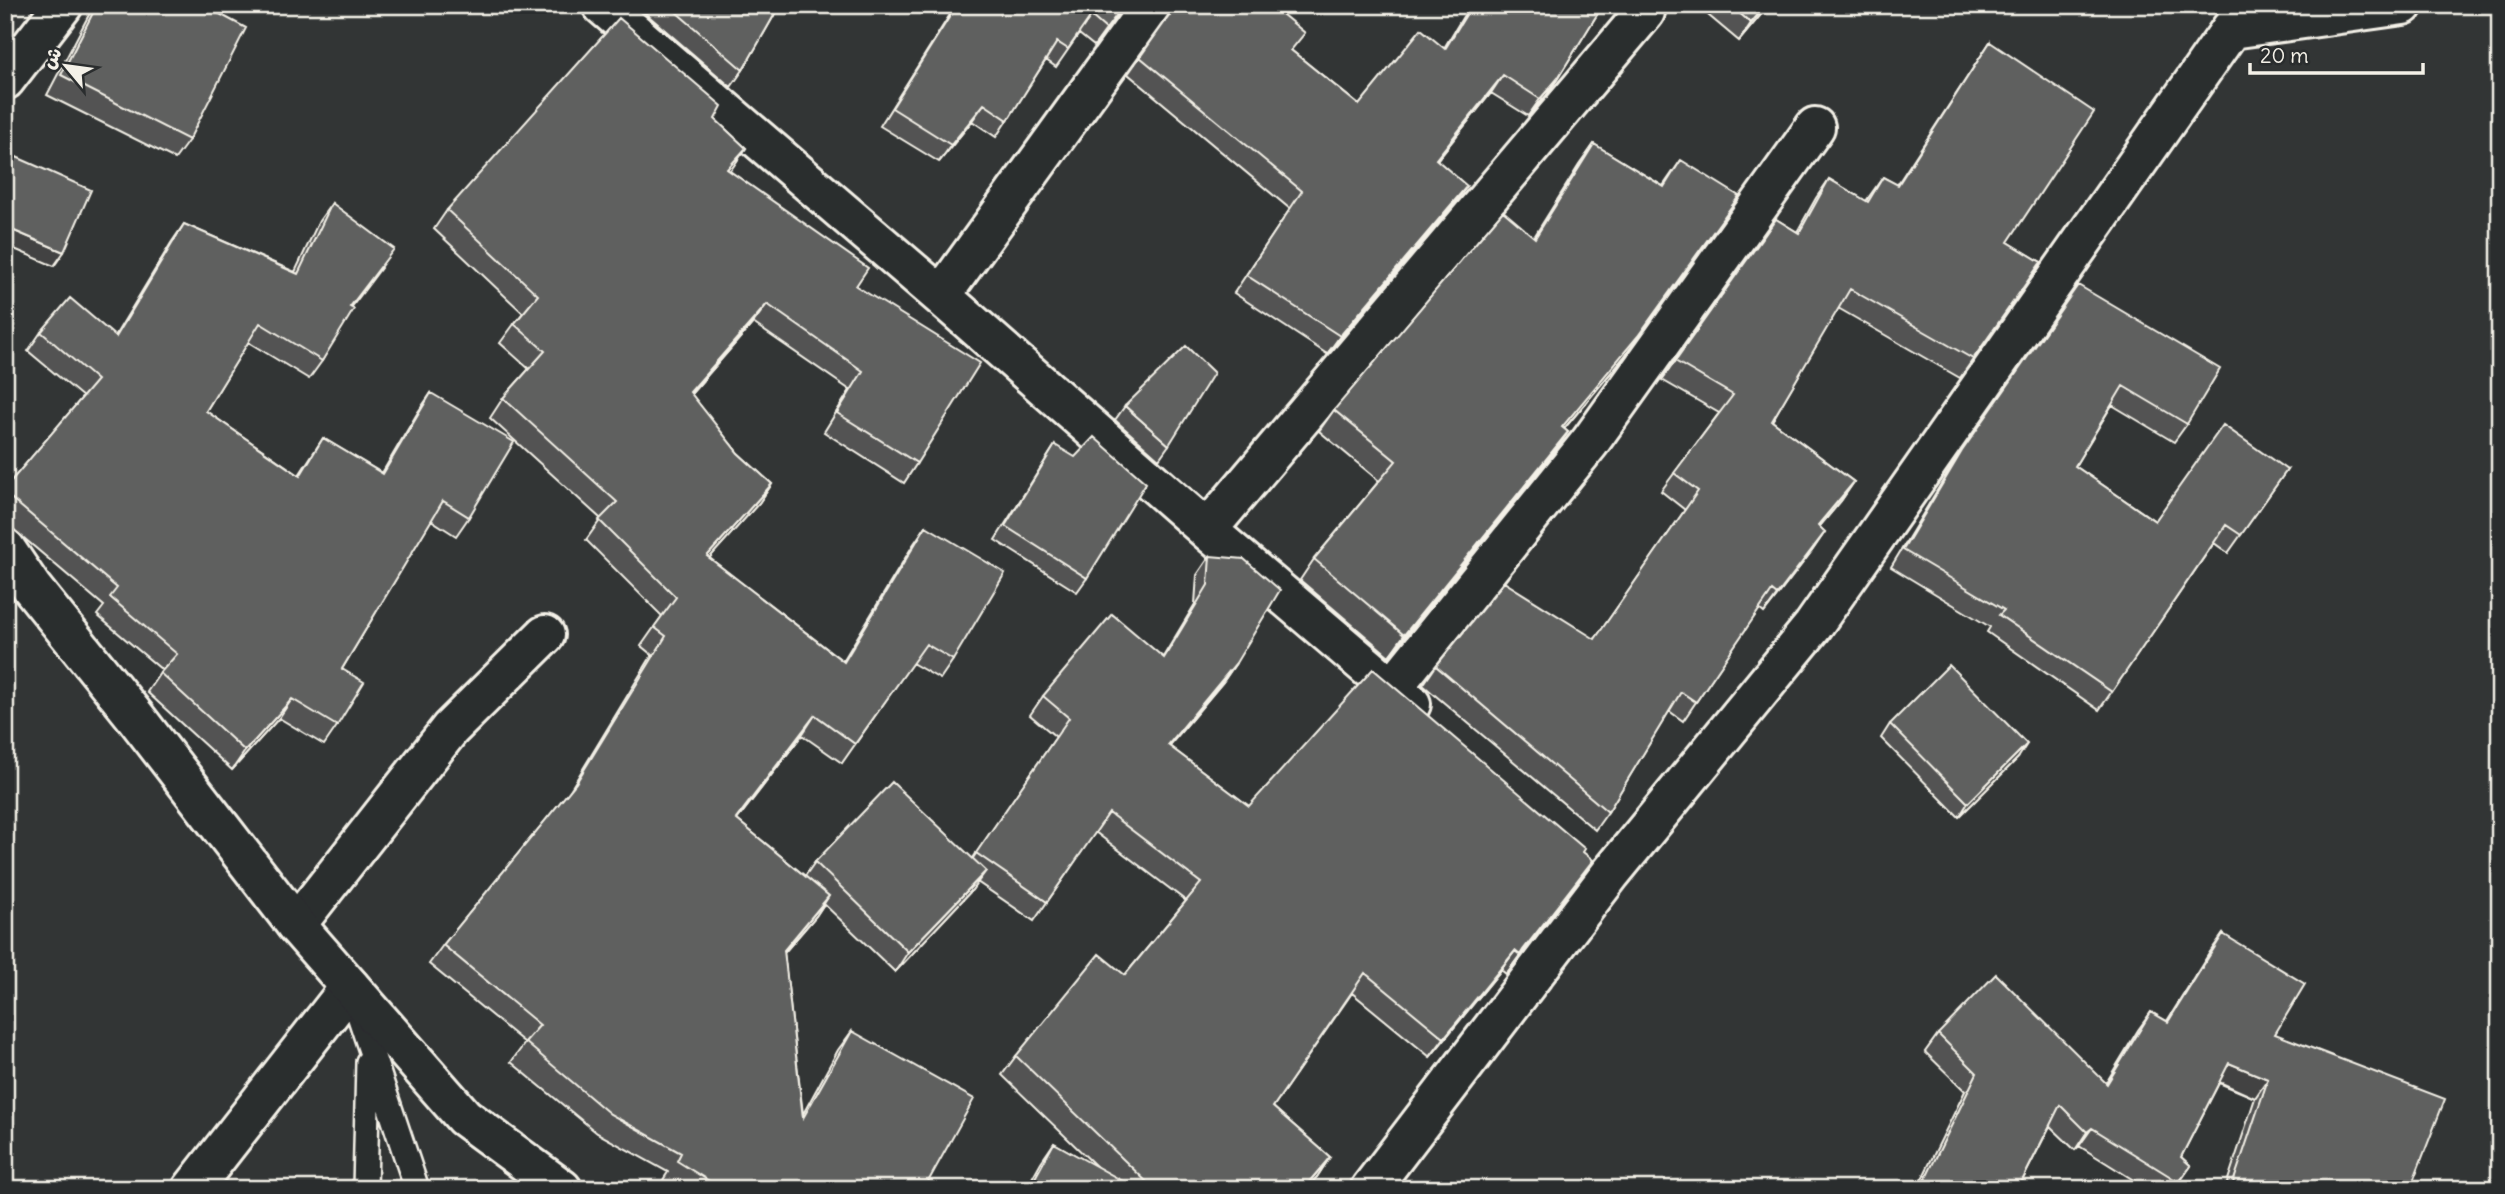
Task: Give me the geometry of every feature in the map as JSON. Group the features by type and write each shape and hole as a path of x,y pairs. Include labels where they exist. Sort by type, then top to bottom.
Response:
{"street":[{"path":"5,80 63,5"},
{"path":"602,5 941,296 1207,530 1434,723"},
{"path":"941,296 1151,5"},
{"path":"1370,1189 1600,864 1813,626 2242,17 2403,5"},
{"path":"1207,530 1646,12"},
{"path":"1392,688 1590,442 1815,127"},
{"path":"5,548 32,588 296,925 464,1117 562,1189"},
{"path":"296,925 450,729 545,635"},
{"path":"192,1189 350,987"}],"lane":[{"path":"350,987 417,1189"},
{"path":"365,1189 369,1044"}],"building":[{"path":"97,5 203,5 246,28 189,140 61,75"},
{"path":"668,5 780,5 743,70"},
{"path":"957,5 1124,5 1106,29 1091,16 1068,49 1057,42 1008,120 984,104 951,145 892,108"},
{"path":"1177,5 1271,5 1305,33 1291,50 1359,105 1421,29 1445,49 1472,5 1603,5 1558,78 1540,99 1503,75 1436,159 1467,186 1340,336 1246,275 1302,191 1140,57"},
{"path":"1730,5 1766,5 1751,23"},
{"path":"619,18 722,106 715,119 746,148 727,169 868,268 856,286 980,363 917,463 837,413 863,371 767,304 690,392 738,453 772,484 707,556 844,662 926,526 1005,573 953,660 926,644 855,744 815,715 736,819 829,896 784,950 803,1118 852,1031 974,1099 924,1189 722,1189 677,1161 681,1153 610,1114 525,1042 540,1025 443,945 576,783 666,636 654,627 676,597 599,520 617,502 503,398 545,351 514,324 538,295 447,210"},
{"path":"1990,42 2094,112 2008,242 2041,262 1973,359 1850,289 1772,421 1854,482 1818,525 1825,532 1777,595 1772,591 1696,702 1681,692 1608,812 1436,666 1504,582 1595,639 1698,491 1674,473 1733,395 1675,361 1776,219 1799,233 1829,179 1868,202 1883,177 1898,185"},
{"path":"1594,144 1664,187 1681,160 1739,196 1638,336 1562,427 1568,432 1404,635 1314,559 1396,461 1334,410 1503,211 1535,238"},
{"path":"5,152 91,190 64,252 5,227"},
{"path":"332,203 394,249 350,307 354,309 322,361 260,323 206,411 300,476 323,438 383,474 431,393 514,442 469,517 443,501 342,669 364,682 337,726 292,699 245,751 160,673 177,654 110,597 117,588 5,493 5,488 97,380 41,332 70,298 116,337 184,224 298,274"},
{"path":"2078,285 2220,369 2187,424 2123,386 2075,466 2155,521 2223,425 2287,470 2241,535 2226,525 2112,692 1999,615 2004,610 1903,550 1962,451"},
{"path":"1186,346 1214,373 1169,445 1125,406"},
{"path":"1094,437 1146,483 1087,578 1005,526 1055,445 1075,457"},
{"path":"1210,556 1244,559 1280,590 1236,663 1168,745 1249,806 1373,669 1585,849 1583,852 1593,860 1520,955 1515,951 1444,1038 1365,973 1273,1107 1330,1157 1303,1189 1154,1189 1016,1056 1099,954 1125,975 1201,883 1109,813 1047,902 976,853 1069,718 1043,696 1112,614 1164,658 1208,585"},
{"path":"1949,665 2027,744 1968,803 1890,724"},
{"path":"892,782 986,871 908,952 815,862"},
{"path":"2223,934 2305,984 2275,1034 2445,1099 2410,1189 2231,1189 2268,1079 2229,1063 2181,1157 2191,1166 2179,1182 2092,1128 2087,1132 2060,1105 2018,1189 1932,1189 1923,1184 1977,1073 1938,1034 1996,974 2107,1084 2151,1012 2168,1022"},
{"path":"1054,1143 1137,1189 1029,1189"}]}
